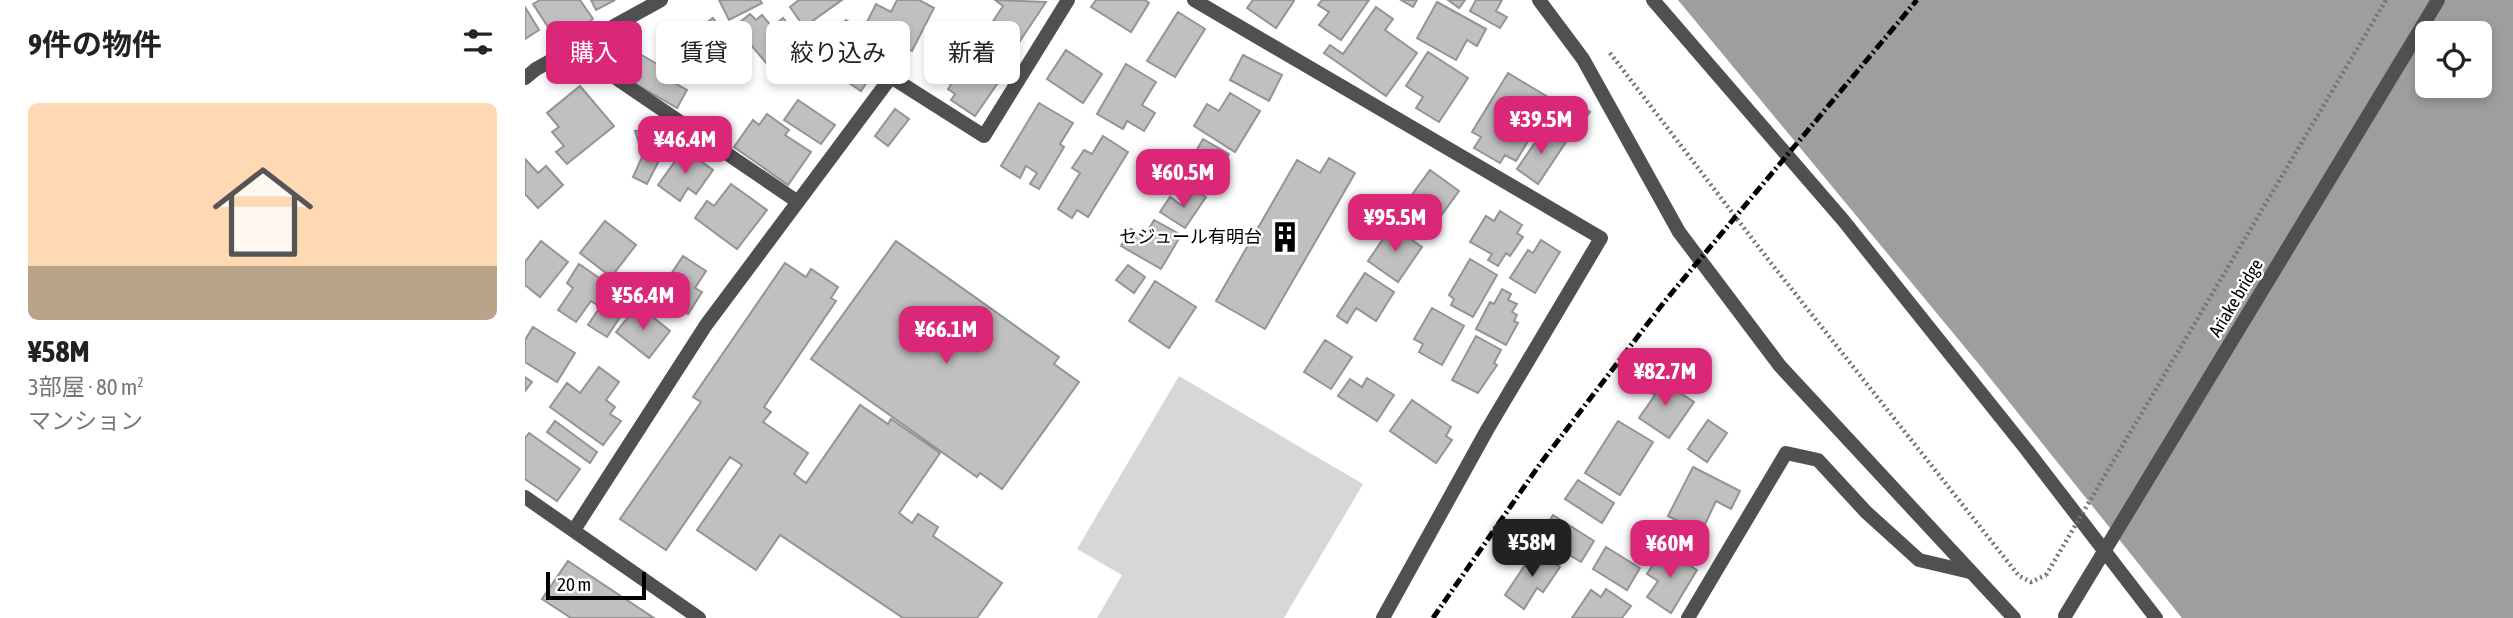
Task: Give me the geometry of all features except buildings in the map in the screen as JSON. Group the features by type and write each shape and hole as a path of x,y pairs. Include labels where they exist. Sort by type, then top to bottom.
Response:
{"street":[{"path":"623,21 660,0"},
{"path":"574,530 706,326 891,77 984,136 1067,0"},
{"path":"1194,0 1601,238 1487,430 1383,618"},
{"path":"1539,0 1583,59 1679,232 1780,366 2014,618"},
{"path":"1653,0 1843,220 2026,449 2156,618"},
{"name":"Ariake bridge","path":"2064,617 2438,0"},
{"path":"525,78 546,64"},
{"path":"625,84 799,202"},
{"path":"1688,618 1786,453 1818,460 1866,512 1919,560 1970,572"},
{"path":"525,497 699,618"}],"path":[{"path":"1608,50 1767,258 2019,576 2031,582 2046,575 2386,0"}],"shaded area":[{"path":"1678,0 2513,0 2513,618 2182,618 1982,368"},
{"path":"1179,376 1363,484 1284,618 1097,618 1122,575 1077,549"}],"railway":[{"path":"1433,618 1540,464 1665,301 1917,0"}],"place":[{"name":"セジュール有明台","path":"1285,237"}]}
